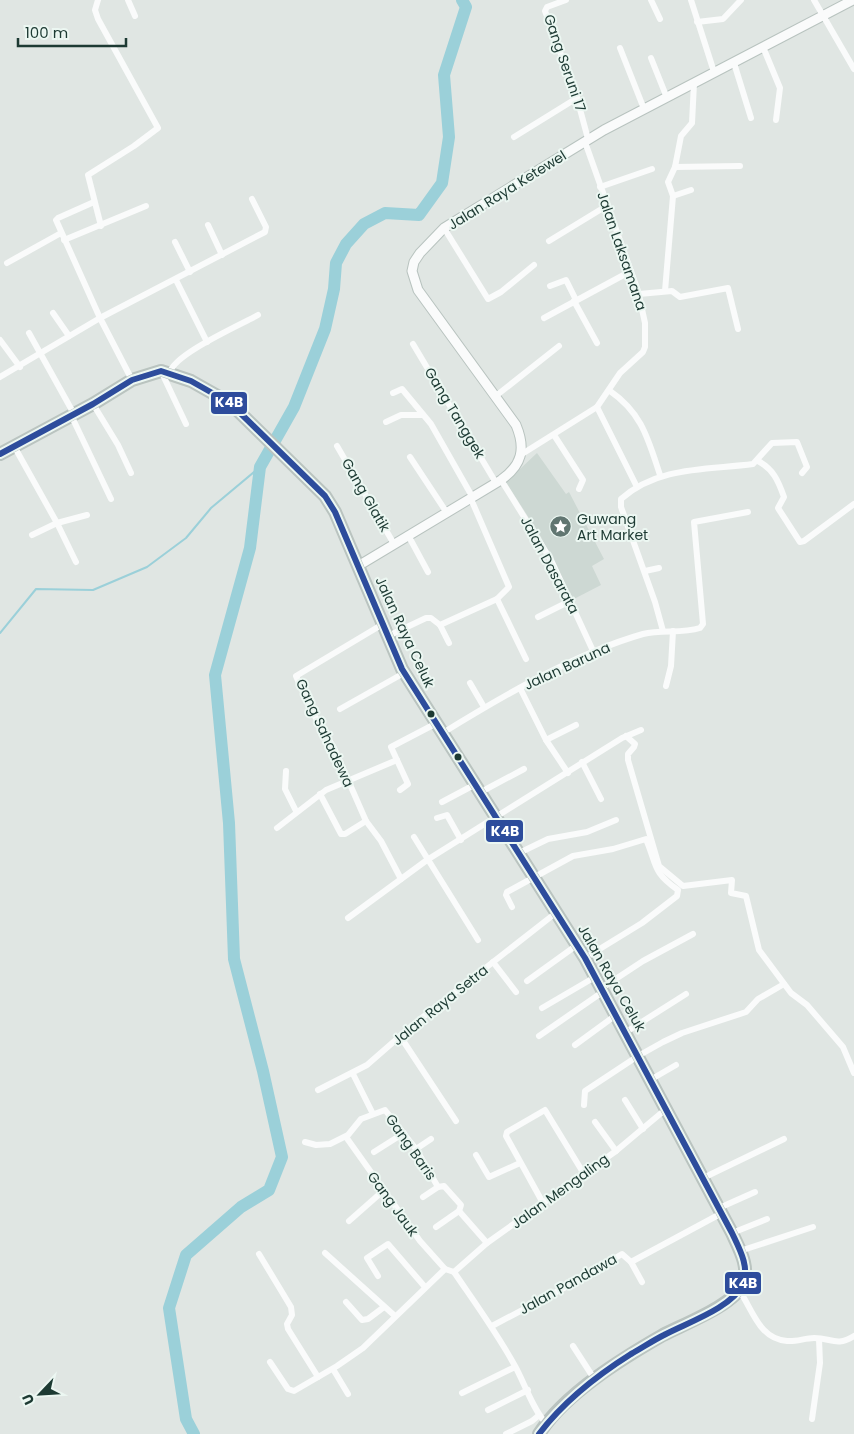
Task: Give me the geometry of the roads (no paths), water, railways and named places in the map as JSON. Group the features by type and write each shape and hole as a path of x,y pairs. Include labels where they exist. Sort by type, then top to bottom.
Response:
{"highway":[{"path":"0,454 93,404 132,380 165,372"},
{"name":"Jalan Raya Celuk","path":"165,372 212,392 246,417 330,503 404,673 585,958 732,1233 745,1264 745,1274 739,1290"},
{"path":"539,1434 542,1419 595,1380 663,1336 729,1299 739,1290"}],"main road":[{"name":"Jalan Raya Ketewel","path":"522,454 523,447 519,431 497,395 418,290 414,280 414,262 420,253 444,228 586,141 714,72 853,1"},
{"path":"358,566 499,481 514,469 522,454"}],"street":[{"path":"98,0 95,10 98,19 158,128 134,146 88,175 101,226"},
{"path":"128,0 135,16"},
{"name":"Gang Seruni 17","path":"566,0 547,7 545,11 577,98 586,141"},
{"path":"650,0 660,19"},
{"path":"691,0 714,72"},
{"path":"697,22 723,19 741,0"},
{"path":"814,0 854,69"},
{"path":"763,47 780,88 776,120"},
{"path":"620,48 644,109"},
{"path":"651,58 667,98"},
{"path":"734,63 751,118"},
{"path":"665,291 673,196 668,182 675,166 681,136 693,120 694,83"},
{"path":"514,137 577,98"},
{"name":"Jalan Laksamana","path":"522,454 597,407 610,391 620,373 645,347 645,323 639,294 608,204 600,187 586,141"},
{"path":"675,166 740,166"},
{"path":"600,187 652,169"},
{"path":"673,196 691,190"},
{"path":"0,377 20,367 100,318 176,280 266,230 252,199"},
{"path":"94,202 58,218 56,222 100,318 132,380"},
{"path":"549,241 608,204"},
{"path":"64,240 146,206"},
{"path":"208,225 222,255"},
{"path":"444,228 488,299 501,292 534,264"},
{"path":"7,263 61,233"},
{"path":"175,242 190,272"},
{"path":"544,318 631,271"},
{"path":"176,280 207,342"},
{"path":"550,286 566,280 597,343"},
{"path":"639,294 672,291 680,297 728,288 738,329"},
{"path":"53,313 69,336"},
{"path":"186,424 165,372 185,354 258,315"},
{"path":"29,333 42,354 73,415 111,499"},
{"path":"0,340 20,367"},
{"name":"Gang Tanggek","path":"413,344 499,481"},
{"path":"497,395 560,346"},
{"path":"393,393 402,389 438,435 472,498 509,586 497,599 440,625"},
{"path":"610,391 632,409 648,438 660,475"},
{"path":"93,404 118,445 131,473"},
{"path":"597,407 637,487"},
{"path":"386,422 401,415 423,416"},
{"path":"554,435 583,480 579,489"},
{"path":"663,631 620,504 621,499 637,487 660,475 753,464 758,461 763,451 772,443 795,441 806,465 802,474"},
{"path":"14,446 76,562"},
{"name":"Gang Glatik","path":"338,446 394,544"},
{"path":"410,457 447,513"},
{"path":"758,461 769,467 774,474 784,496 778,508 802,542 854,504"},
{"name":"Jalan Dasarata","path":"499,481 539,539 594,653"},
{"name":"Jalan Baruna","path":"397,760 391,747 438,729 594,653 644,634 663,631 673,632 701,627 694,522 748,512"},
{"path":"32,535 55,521 87,515"},
{"path":"408,535 428,572"},
{"path":"644,571 659,568"},
{"path":"497,599 526,659"},
{"path":"538,617 570,601"},
{"path":"388,636 426,618 434,619 440,625 449,644"},
{"name":"Gang Sahadewa","path":"382,624 296,676 311,710 332,743 366,821 381,840 401,878"},
{"path":"666,686 671,666 673,632"},
{"path":"340,710 404,673"},
{"path":"470,683 484,707"},
{"path":"520,688 546,740 568,772"},
{"path":"546,740 576,725"},
{"path":"348,918 427,860 582,762 626,736 641,730"},
{"path":"626,736 634,744 634,747 628,754 628,760 659,866 683,886 732,880 731,893 746,897 759,950 784,984 807,1005 843,1046 854,1073"},
{"path":"277,828 296,811 320,794 397,760 408,784 400,790"},
{"path":"582,762 601,799"},
{"path":"442,802 524,769"},
{"path":"286,771 285,789 296,811"},
{"path":"320,794 341,834 345,834 366,821"},
{"path":"437,818 447,815 461,840"},
{"path":"519,853 548,839 587,832 616,820"},
{"path":"414,837 478,940"},
{"path":"512,907 506,895 507,892 573,856 613,849 646,839 653,864 659,875 678,890 678,893 642,923 585,958"},
{"name":"Jalan Raya Setra","path":"318,1090 353,1074 376,1059 400,1036 557,912"},
{"path":"539,1036 643,961 693,934"},
{"path":"527,981 577,945"},
{"path":"493,962 516,992"},
{"path":"542,1008 595,976"},
{"path":"584,1105 585,1091 638,1056 682,1033 736,1017 750,1009 756,1000 784,984"},
{"path":"626,1032 686,994"},
{"path":"575,1045 616,1015"},
{"path":"400,1036 456,1121"},
{"path":"650,1080 676,1065"},
{"path":"353,1074 373,1114"},
{"path":"625,1100 642,1129"},
{"name":"Jalan Mengaling","path":"454,1272 487,1243 616,1151 666,1109"},
{"name":"Gang Baris","path":"346,1137 358,1125 358,1121 383,1110 387,1111 416,1149 438,1187"},
{"path":"543,1204 506,1134 544,1110 584,1174"},
{"path":"595,1122 616,1151"},
{"path":"374,1152 404,1133"},
{"path":"305,1142 316,1145 326,1144 346,1137"},
{"name":"Gang Jauk","path":"346,1137 420,1241 445,1269"},
{"path":"416,1149 431,1139"},
{"path":"703,1178 784,1139"},
{"path":"476,1155 489,1177 520,1163"},
{"name":"Gang Baris","path":"423,1197 438,1187 446,1187 460,1203 459,1211 487,1243"},
{"path":"349,1221 383,1191"},
{"name":"Jalan Pandawa","path":"492,1326 577,1281 622,1254 631,1262 755,1192"},
{"path":"436,1227 459,1211"},
{"path":"732,1233 767,1219"},
{"path":"740,1251 813,1226"},
{"path":"378,1276 367,1258 388,1244 425,1287"},
{"path":"325,1253 395,1316"},
{"path":"258,1254 291,1307 292,1315 287,1324 288,1329 318,1377"},
{"path":"631,1262 642,1282"},
{"path":"270,1362 286,1387 291,1391 334,1369 363,1348 445,1269 454,1272 492,1326 542,1419 532,1421 506,1434"},
{"path":"739,1290 761,1328 769,1337 787,1341 819,1338 842,1343 853,1339"},
{"path":"346,1302 362,1320 368,1319 384,1307"},
{"path":"812,1419 820,1363 819,1338"},
{"path":"573,1346 595,1380"},
{"path":"462,1393 515,1366"},
{"path":"334,1369 348,1394"},
{"path":"488,1410 528,1390"}],"waterway":[{"path":"194,1434 186,1419 169,1308 186,1255 241,1207 269,1190 282,1157 263,1071 234,959 229,823 215,675 250,548 260,467 294,407 325,329 334,289 336,263 346,244 364,224 385,213 419,215 442,183 449,137 444,75 466,7 462,0"},
{"path":"0,633 36,589 93,590 147,567 186,538 211,508 260,467"}],"place":[{"name":"Guwang Art Market","path":"561,527"}]}
